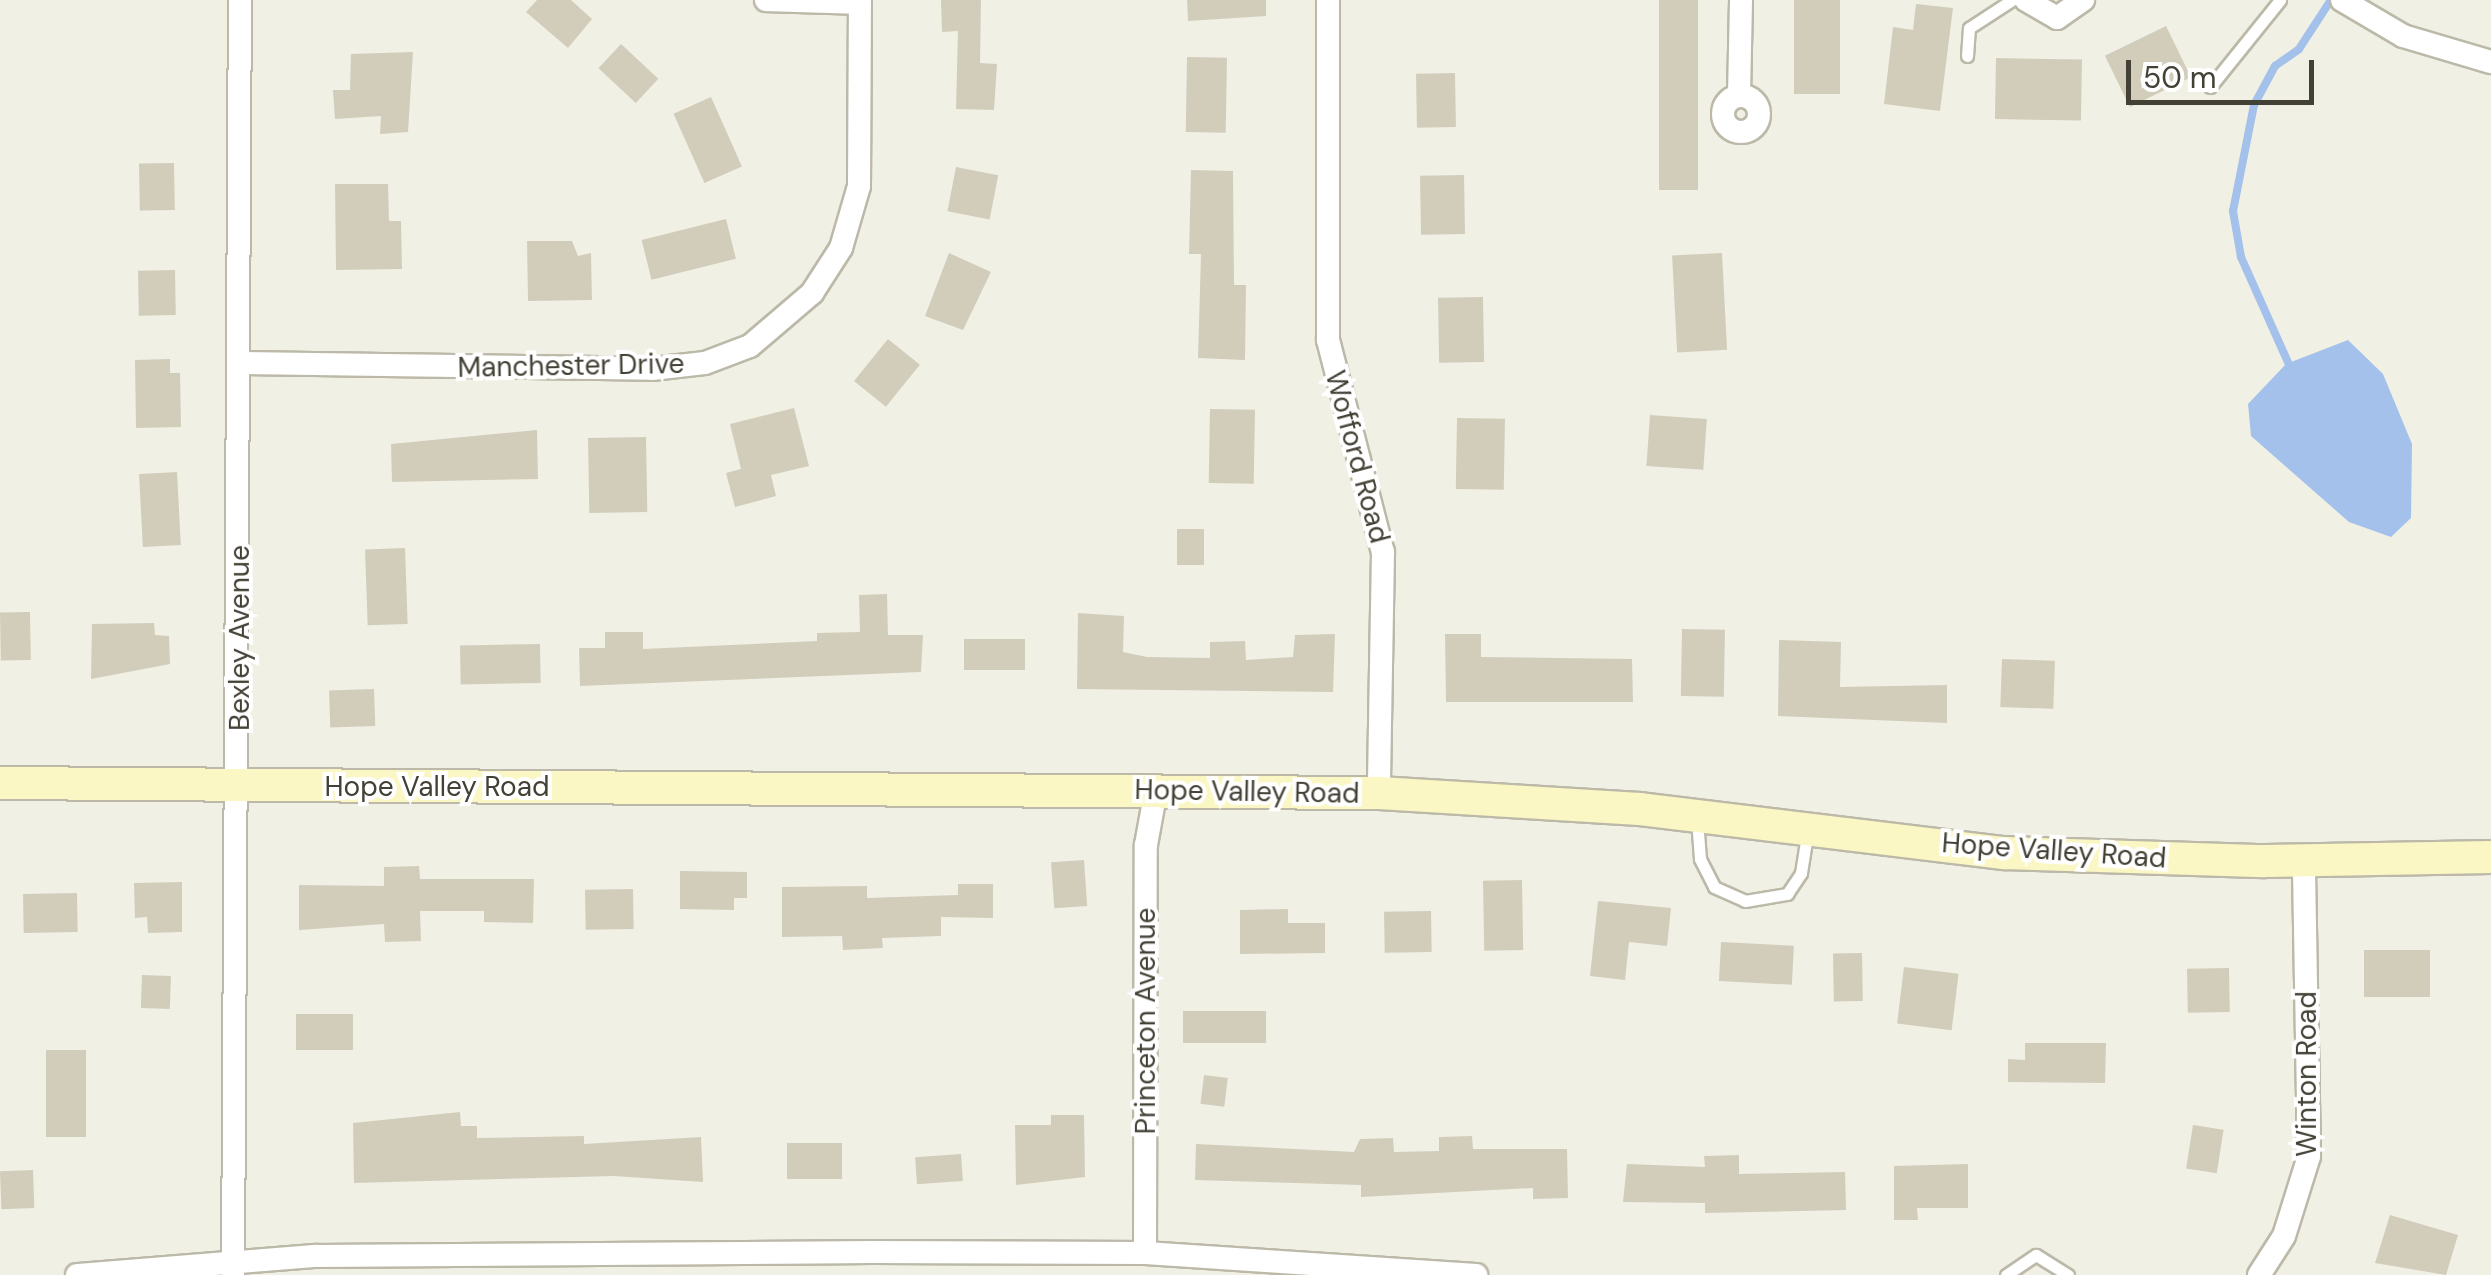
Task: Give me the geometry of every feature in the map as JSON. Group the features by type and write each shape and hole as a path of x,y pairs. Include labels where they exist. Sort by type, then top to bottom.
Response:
{"main road":[{"name":"Hope Valley Road","path":"0,783 1378,793 1697,815 2004,853 2304,861 2491,857"}],"street":[{"name":"Bexley Avenue","path":"233,1266 242,363 240,0"},
{"path":"766,0 860,1"},
{"name":"Wofford Road","path":"1328,0 1328,340 1383,552 1378,793"},
{"path":"1739,96 1741,0"},
{"path":"2026,0 2057,18 2083,0"},
{"path":"2342,0 2403,36 2491,62"},
{"name":"Manchester Drive","path":"242,363 652,370 705,363 750,346 802,304 841,248 859,186 860,1"},
{"name":"Princeton Avenue","path":"1145,1253 1146,845 1156,790"},
{"name":"Winton Road","path":"2259,1275 2284,1236 2309,1156 2304,861"},
{"path":"77,1275 233,1266 1145,1253 1476,1275"}],"lane":[{"path":"1966,56 1970,28 2012,0"},
{"path":"2210,87 2280,0"},
{"path":"1697,815 1700,859 1714,887 1745,902 1787,894 1801,873 1808,829"},
{"path":"2006,1275 2036,1255 2068,1275"}],"water":[{"path":"2348,340 2383,374 2412,444 2411,518 2391,537 2349,522 2251,436 2248,404 2286,364"}],"building":[{"path":"537,0 571,0 592,19 568,48 526,12"},
{"path":"941,0 981,0 980,63 997,64 994,110 956,109 958,31 942,32"},
{"path":"1187,0 1266,0 1266,16 1188,21"},
{"path":"1659,0 1698,0 1698,190 1659,190"},
{"path":"1794,0 1840,0 1840,94 1794,94"},
{"path":"1916,4 1953,8 1940,111 1884,104 1893,27 1913,30"},
{"path":"2166,26 2191,77 2130,107 2105,56"},
{"path":"621,44 658,79 636,103 598,68"},
{"path":"413,52 408,132 380,134 381,116 335,119 333,90 350,90 351,54"},
{"path":"1187,57 1227,58 1226,133 1186,132"},
{"path":"1996,58 2082,60 2081,120 1995,119"},
{"path":"1455,73 1456,127 1417,128 1416,74"},
{"path":"711,97 742,166 704,183 674,114"},
{"path":"174,163 175,210 140,211 139,164"},
{"path":"956,167 998,175 990,219 947,211"},
{"path":"1191,170 1233,171 1234,285 1246,285 1245,360 1198,358 1201,254 1189,254"},
{"path":"1464,175 1465,234 1421,235 1420,176"},
{"path":"335,184 388,184 389,221 401,221 402,269 336,270"},
{"path":"726,219 736,259 652,280 642,240"},
{"path":"527,241 572,241 578,256 591,253 592,300 528,301"},
{"path":"949,253 991,272 963,330 925,316"},
{"path":"1722,253 1727,350 1677,352 1672,256"},
{"path":"175,270 176,315 139,316 138,271"},
{"path":"1483,297 1484,362 1439,363 1438,298"},
{"path":"888,339 920,365 886,407 854,381"},
{"path":"170,359 170,373 180,373 181,427 136,428 135,360"},
{"path":"794,408 809,466 771,475 776,496 735,507 726,473 741,469 730,424"},
{"path":"1210,409 1255,410 1254,484 1209,483"},
{"path":"1650,415 1707,419 1703,470 1646,466"},
{"path":"1457,418 1505,419 1504,490 1456,489"},
{"path":"537,430 538,479 392,482 391,444"},
{"path":"646,437 647,512 589,513 588,438"},
{"path":"177,472 181,545 143,547 139,474"},
{"path":"1177,529 1204,529 1204,565 1177,565"},
{"path":"405,548 408,624 368,625 365,549"},
{"path":"887,594 888,635 923,635 921,672 580,686 579,648 605,648 605,632 643,632 643,649 817,641 817,633 860,632 859,595"},
{"path":"30,612 31,660 1,661 0,613"},
{"path":"1078,613 1124,616 1123,652 1147,657 1210,658 1210,642 1245,641 1246,660 1293,657 1295,635 1335,634 1333,692 1077,689"},
{"path":"154,623 155,635 169,636 170,664 91,679 92,624"},
{"path":"1682,629 1725,630 1724,697 1681,696"},
{"path":"1445,634 1481,634 1481,657 1632,659 1633,702 1446,702"},
{"path":"964,639 1025,639 1025,670 964,670"},
{"path":"1779,640 1841,642 1840,687 1947,685 1947,723 1778,716"},
{"path":"540,644 541,683 461,684 460,645"},
{"path":"2002,659 2055,661 2053,709 2000,707"},
{"path":"374,689 375,726 330,728 329,691"},
{"path":"1084,860 1087,906 1054,908 1051,862"},
{"path":"419,866 420,879 534,879 533,923 484,922 484,911 420,911 421,941 385,942 384,924 299,930 299,885 384,886 384,867"},
{"path":"680,871 747,872 747,898 734,898 734,910 680,909"},
{"path":"1522,880 1523,950 1484,951 1483,881"},
{"path":"182,882 182,932 148,933 147,917 135,918 134,883"},
{"path":"958,884 993,884 993,918 941,917 941,936 882,938 883,948 843,950 842,936 782,937 782,887 867,886 867,898 958,895"},
{"path":"633,889 634,929 586,930 585,890"},
{"path":"77,893 78,932 24,933 23,894"},
{"path":"1598,901 1671,908 1667,946 1629,942 1625,980 1590,976"},
{"path":"1288,909 1288,923 1325,923 1325,953 1240,954 1240,910"},
{"path":"1431,911 1432,952 1385,953 1384,912"},
{"path":"1721,942 1794,946 1792,985 1719,981"},
{"path":"2364,950 2430,950 2430,997 2364,997"},
{"path":"1862,953 1863,1001 1834,1001 1833,954"},
{"path":"1904,967 1959,974 1952,1030 1897,1024"},
{"path":"2229,968 2230,1012 2188,1013 2187,969"},
{"path":"142,975 171,976 170,1009 141,1008"},
{"path":"1183,1011 1266,1011 1266,1043 1183,1043"},
{"path":"296,1014 353,1014 353,1050 296,1050"},
{"path":"2025,1043 2106,1043 2105,1083 2008,1082 2008,1059 2025,1060"},
{"path":"46,1050 86,1050 86,1137 46,1137"},
{"path":"1204,1075 1228,1078 1224,1107 1200,1104"},
{"path":"460,1112 461,1126 477,1126 477,1138 584,1136 584,1144 701,1137 703,1182 614,1176 354,1183 353,1123"},
{"path":"1051,1115 1084,1115 1085,1177 1016,1185 1015,1125 1051,1125"},
{"path":"2193,1125 2224,1130 2217,1173 2186,1168"},
{"path":"1472,1136 1473,1149 1567,1149 1568,1198 1533,1199 1533,1188 1361,1197 1361,1185 1195,1180 1196,1144 1354,1152 1360,1139 1393,1138 1394,1152 1439,1151 1439,1137"},
{"path":"787,1143 842,1143 842,1179 787,1179"},
{"path":"961,1154 963,1181 917,1184 915,1157"},
{"path":"1739,1155 1739,1174 1845,1172 1846,1210 1705,1213 1705,1203 1623,1202 1627,1164 1705,1167 1704,1156"},
{"path":"1968,1164 1968,1208 1917,1208 1918,1220 1894,1220 1894,1166"},
{"path":"33,1170 34,1208 1,1209 0,1171"},
{"path":"2390,1215 2458,1235 2446,1275 2375,1263"}],"waterway":[{"path":"2291,369 2241,257 2233,211 2254,105 2275,66 2299,49 2331,0"}]}
